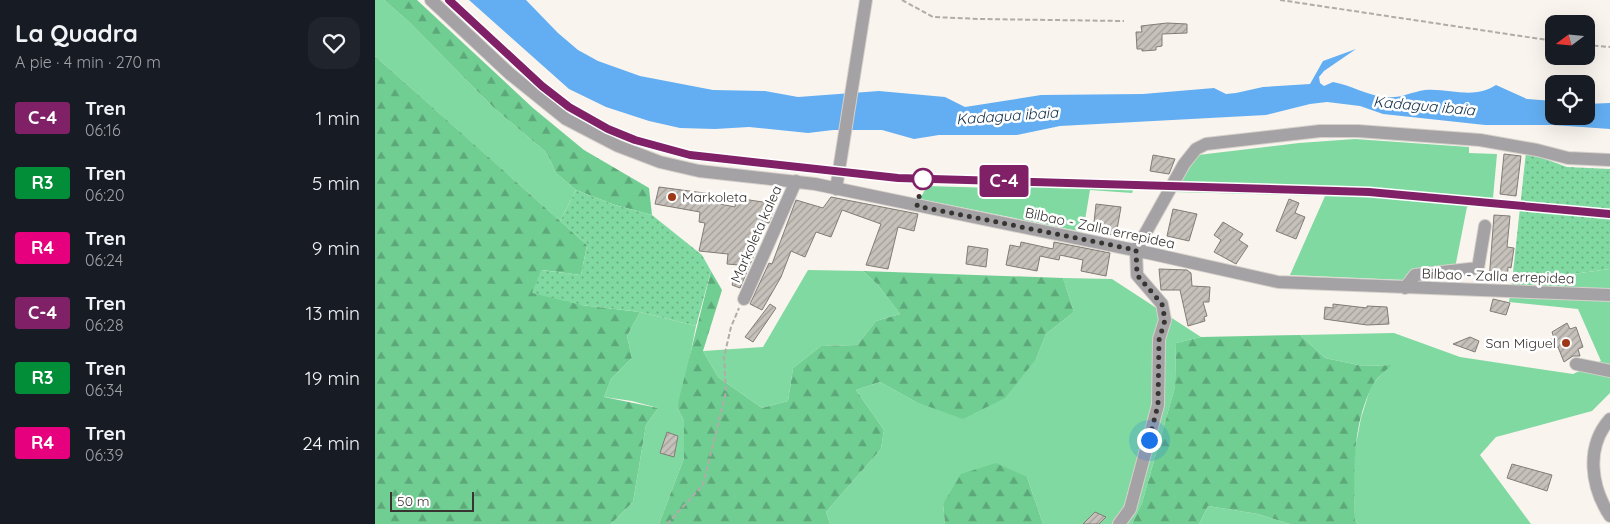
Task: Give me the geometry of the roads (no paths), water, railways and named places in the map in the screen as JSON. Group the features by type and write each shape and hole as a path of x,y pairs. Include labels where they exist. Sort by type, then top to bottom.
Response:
{"street":[{"name":"Bilbao - Zalla errepidea","path":"431,0 538,98 566,119 601,139 646,158 675,166 836,189 1136,250 1277,282 1610,295"},
{"path":"836,189 858,62 866,0"},
{"path":"1119,524 1130,509 1158,405 1159,340 1165,320 1162,304 1137,275 1136,250 1184,164 1196,148 1206,144 1320,131 1358,130 1480,140 1537,150 1568,158 1610,160"},
{"name":"Markoleta kalea","path":"744,300 796,182"},
{"path":"1405,288 1415,275 1478,268 1485,226"},
{"path":"1575,364 1610,371"},
{"path":"1610,419 1598,443 1592,463 1599,499 1610,516"}],"water":[{"name":"Kadagua ibaia","path":"469,0 526,0 558,33 578,50 598,61 640,76 713,90 765,91 798,97 879,91 945,97 965,107 1041,95 1143,94 1214,88 1226,94 1263,87 1310,84 1323,61 1356,49 1324,71 1319,77 1320,83 1324,86 1333,82 1384,97 1400,96 1425,90 1470,93 1479,92 1496,85 1527,99 1545,100 1545,125 1485,125 1383,114 1360,106 1327,102 1310,104 1266,115 1060,126 1017,135 939,135 914,139 882,130 833,130 808,133 749,127 715,129 680,128 649,121 606,107 569,89"},
{"path":"1610,103 1610,129 1553,125 1595,125 1595,104"}],"railway":[{"path":"449,0 542,86 569,107 608,129 690,155 898,178 1369,192 1610,214"}],"train":[{"name":"C-4","path":"449,0 542,86 569,107 608,129 635,140 690,155 839,173 898,178 1369,192 1610,214"}],"place":[{"name":"Markoleta","path":"672,197"},
{"name":"San Miguel","path":"1566,343"}]}
